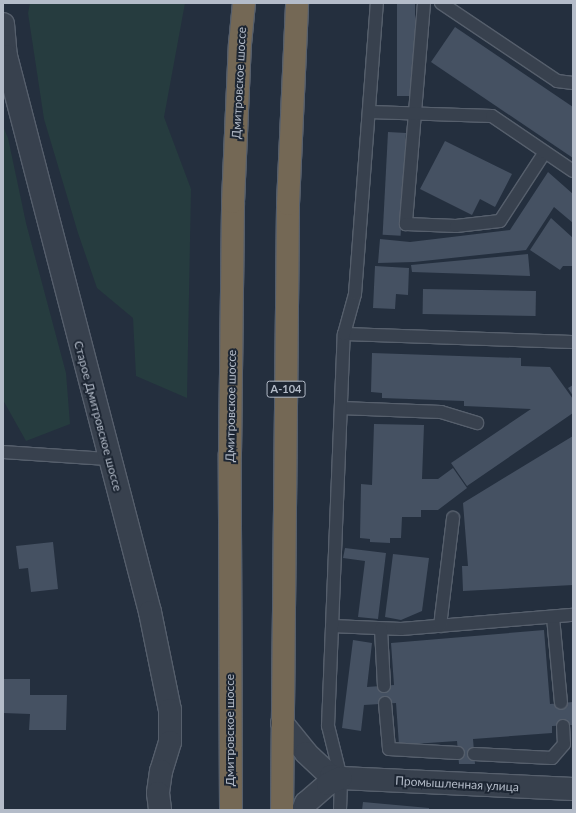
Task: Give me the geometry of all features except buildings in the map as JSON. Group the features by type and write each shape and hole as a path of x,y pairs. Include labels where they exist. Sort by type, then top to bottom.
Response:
{"highway":[{"name":"Дмитровское шоссе","path":"231,810 230,454 233,202 240,44 244,3"},
{"name":"А-104","path":"282,810 288,204 298,3"}],"street":[{"name":"Старое Дмитровское шоссе","path":"3,24 6,56 150,612 170,710 170,742 161,771 158,793 160,810"},
{"name":"Промышленная улица","path":"282,723 306,753 331,776 341,778 573,789"},
{"path":"303,810 306,803 328,784 341,778"}],"lane":[{"path":"340,810 341,778 328,726 344,334 355,294 377,3"},
{"path":"424,3 406,224 456,226 500,221 545,152"},
{"path":"441,3 557,81 573,83"},
{"path":"369,112 492,116 573,172"},
{"path":"344,334 573,342"},
{"path":"341,408 441,412 477,423"},
{"path":"3,452 110,459"},
{"path":"440,626 453,518"},
{"path":"332,626 401,629 573,615"},
{"path":"554,617 561,703"},
{"path":"381,628 384,686"},
{"path":"385,703 389,749 458,753"},
{"path":"474,754 552,758 564,744 563,726"}],"green space":[{"path":"30,3 185,3 164,117 191,189 187,398 136,376 133,318 97,288 78,233 44,119 28,13"},
{"path":"3,126 8,138 26,223 66,373 70,424 26,441 3,400"}]}
